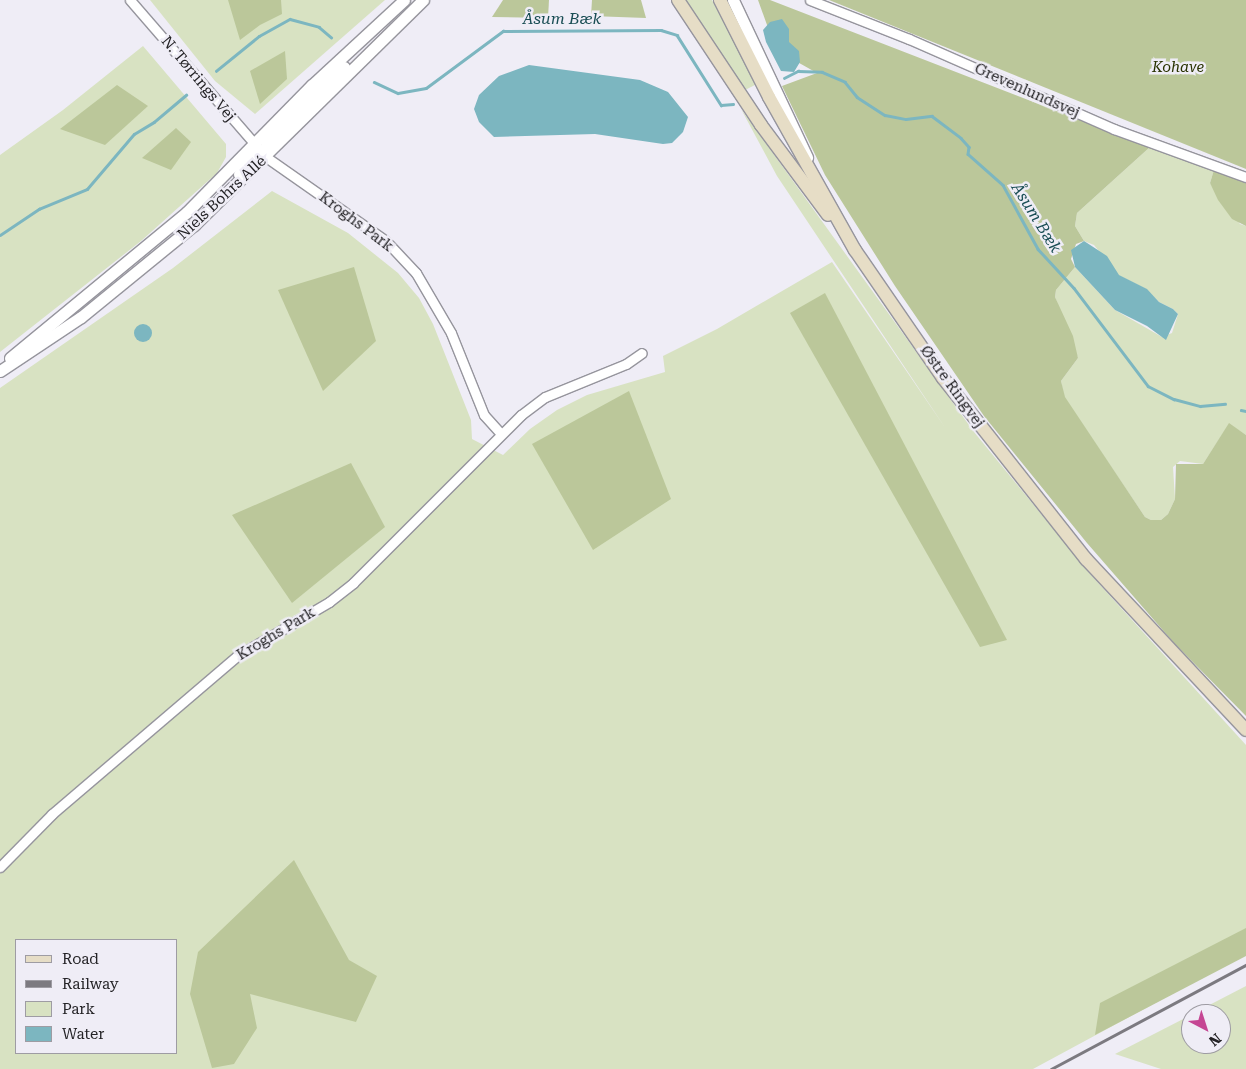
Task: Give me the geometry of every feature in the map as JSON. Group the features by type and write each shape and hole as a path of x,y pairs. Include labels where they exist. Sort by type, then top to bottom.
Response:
{"main road":[{"path":"678,0 787,162 855,250"},
{"name":"Østre Ringvej","path":"720,0 855,250 943,378 1015,474 1086,559 1220,705 1246,730"},
{"path":"1220,705 1246,736"}],"street":[{"name":"N. Tørrings Vej","path":"130,0 266,157"},
{"name":"Niels Bohrs Allé","path":"0,366 186,212 253,144 404,0"},
{"path":"266,157 264,150 269,139 412,0"},
{"name":"Niels Bohrs Allé","path":"0,371 111,294 194,225 266,157 424,0"},
{"path":"733,0 802,144 813,175"},
{"name":"Grevenlundsvej","path":"810,0 909,39 1114,129 1246,177"},
{"path":"111,294 117,282 243,170 254,154 253,144"},
{"name":"Kroghs Park","path":"266,157 386,241 416,273 451,333 484,415 500,433"},
{"name":"Kroghs Park","path":"0,867 52,814 237,656 329,602 353,583 500,433 545,397 626,364 642,353"}],"green space":[{"path":"150,0 385,0 255,114 215,81"},
{"path":"228,0 281,0 282,14 260,25 240,40"},
{"path":"503,0 549,0 548,18 492,17"},
{"path":"592,0 641,0 646,18 591,16"},
{"path":"686,0 712,0 757,84 745,90"},
{"path":"758,0 770,0 1150,147 1077,213 1075,226 1084,241 1076,244 1071,259 1075,267 1056,290 1055,297 1073,336 1078,358 1061,381 1065,397 1145,517 1151,520 1161,520 1168,514 1175,499 1176,464 1203,464 1229,423 1246,435 1246,716 1174,643 1087,543 984,416 895,286 825,175 782,86 817,73 776,50"},
{"name":"Kohave","path":"829,0 1246,0 1246,169"},
{"path":"143,46 226,144 226,157 217,173 141,241 0,352 0,155 63,110"},
{"path":"285,51 287,79 260,104 250,71"},
{"path":"117,85 148,106 105,145 60,129"},
{"path":"741,109 974,432 1091,575 1246,745 1246,954 1033,1069 0,1069 0,388 173,268 272,191 348,233 398,273 419,298 433,324 471,420 472,439 503,455 530,429 557,410 587,395 665,372 663,356 717,329 832,262 946,429 777,176"},
{"path":"176,128 191,142 171,170 142,158"},
{"path":"1150,147 1214,170 1210,183 1240,224 1246,226 1246,435 1229,424 1203,464 1180,461 1173,467 1175,499 1168,514 1161,520 1151,520 1145,517 1064,397 1061,381 1078,358 1055,297 1056,290 1075,267 1115,310 1162,337 1172,333 1178,314 1173,309 1159,302 1146,289 1118,275 1094,245 1084,241 1075,226 1077,213"},
{"path":"1214,170 1246,183 1246,226 1232,219 1218,200 1210,183"},
{"path":"354,267 376,341 323,391 278,290"},
{"path":"825,293 1007,640 980,647 790,313"},
{"path":"629,391 671,499 593,550 532,444"},
{"path":"351,463 385,527 292,603 232,515"},
{"path":"294,860 349,960 377,976 356,1022 250,994 257,1028 234,1064 212,1068 190,994 198,952"},
{"path":"1246,928 1246,956 1095,1035 1100,1003"},
{"path":"1246,986 1246,1069 1161,1069 1115,1054 1181,1020 1181,1054 1231,1054 1231,1004 1211,1004"}],"water":[{"path":"782,19 789,29 789,42 799,51 800,62 794,72 781,71 766,42 763,30 770,22"},
{"path":"529,65 640,80 668,92 688,117 683,132 672,143 663,144 595,134 494,137 479,122 474,109 479,95 499,76"},
{"path":"1084,241 1107,256 1119,275 1147,289 1159,302 1173,309 1178,314 1166,340 1147,326 1115,310 1075,267 1071,250"},
{"path":"143,324 149,327 152,333 149,339 143,342 137,339 134,333 137,327"}],"waterway":[{"name":"Åsum Bæk","path":"216,71 259,36 290,19 319,27 331,37"},
{"name":"Åsum Bæk","path":"374,82 398,93 426,88 503,31 661,30 677,35 721,105 733,104"},
{"name":"Åsum Bæk","path":"784,78 798,71 822,72 845,82 857,97 885,115 906,119 932,116 961,138 969,147 968,154 1003,185 1038,249 1074,288 1148,386 1174,399 1200,406 1225,404"},
{"name":"Åsum Bæk","path":"0,235 39,209 87,189 134,134 154,122 186,95"},
{"name":"Åsum Bæk","path":"1241,410 1246,411"}],"railway":[{"path":"1051,1069 1246,965"}]}
